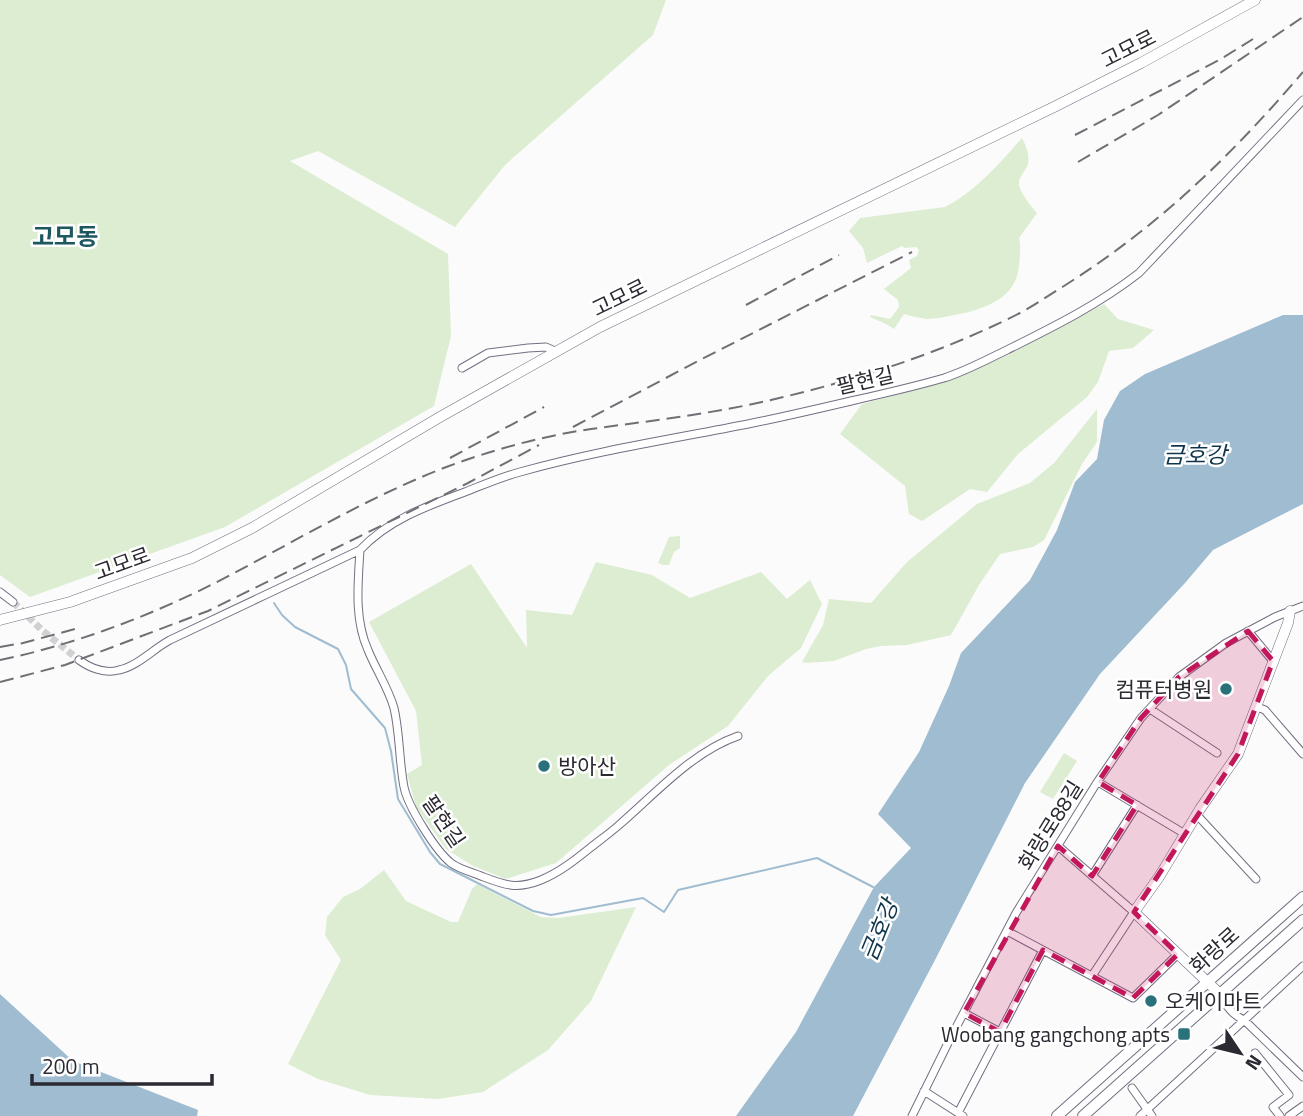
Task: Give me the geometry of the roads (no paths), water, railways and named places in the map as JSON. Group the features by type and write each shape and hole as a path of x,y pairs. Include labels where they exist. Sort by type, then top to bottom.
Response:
{"main road":[{"name":"고모로","path":"0,620 70,602 192,558 252,528 600,327 1141,63 1255,0"},
{"path":"1220,994 1134,912 1238,754 1288,623 1290,611"},
{"name":"화랑로","path":"1057,1116 1303,897"},
{"name":"화랑로","path":"1083,1116 1303,920"}],"street":[{"name":"팔현길","path":"79,660 102,670 122,670 165,643 360,551 373,536 402,518 439,501 517,473 575,458 784,417 918,385 967,369 1057,326 1111,294 1139,273 1303,100"},
{"path":"462,368 488,354 546,347 557,352"},
{"name":"팔현길","path":"360,551 358,602 361,624 367,650 378,668 394,708 404,788 415,815 454,865 508,886 524,886 541,880 561,870 620,824 652,793 715,746 738,736"},
{"path":"0,592 13,602"},
{"name":"화랑로88길","path":"912,1116 1007,931 1098,782 1142,718 1179,677 1226,643 1275,617 1303,606"},
{"path":"1248,631 1273,663"},
{"path":"1257,707 1265,710 1303,754"},
{"path":"1150,709 1217,753"},
{"path":"1098,782 1185,834"},
{"path":"1092,876 1137,805"},
{"path":"1197,815 1256,879"},
{"path":"1058,846 1134,912 1092,976"},
{"path":"1007,931 1133,998 1178,954"},
{"path":"924,1091 960,1114 1042,950"},
{"path":"1140,1116 1150,1113 1303,966"},
{"name":"화랑로","path":"1220,994 1237,1017 1244,1020 1303,1077"},
{"path":"964,1013 1000,1032"},
{"path":"1255,1053 1289,1095 1273,1107 1280,1116"},
{"path":"1132,1088 1150,1113"},
{"path":"1289,1116 1303,1106"}],"water":[{"name":"금호강","path":"1283,315 1303,315 1303,504 1213,550 1100,674 1025,783 853,1116 736,1116 796,1032 874,887 911,848 878,814 919,752 961,653 1030,580 1057,530 1075,482 1097,459 1104,420 1120,391 1145,374"},
{"path":"0,994 73,1061 198,1110 197,1116 0,1116"}],"waterway":[{"path":"274,603 295,627 338,649 346,665 351,689 385,728 398,799 440,864 533,911 551,915 643,898 664,912 678,890 817,858 873,887"}],"tunnel":[{"path":"13,602 79,660"}],"railway":[{"path":"1078,162 1158,115 1303,17"},
{"path":"1075,135 1221,59 1253,39"},
{"path":"0,660 82,638 162,608 388,492 466,460 555,435 724,410 815,389 885,368 987,329 1026,310 1064,286 1163,214 1221,161 1303,72"},
{"path":"573,427 912,252"},
{"path":"746,305 839,255"},
{"path":"450,458 544,407"},
{"path":"0,682 65,665 208,611 468,483 539,445"},
{"path":"0,647 75,629"}],"place":[{"name":"컴퓨터병원","path":"1226,689"},
{"name":"방아산","path":"544,766"},
{"name":"오케이마트","path":"1151,1001"},
{"name":"Woobang gangchong apts","path":"1184,1034"}],"district":[{"name":"고모동","path":"65,236"}]}
